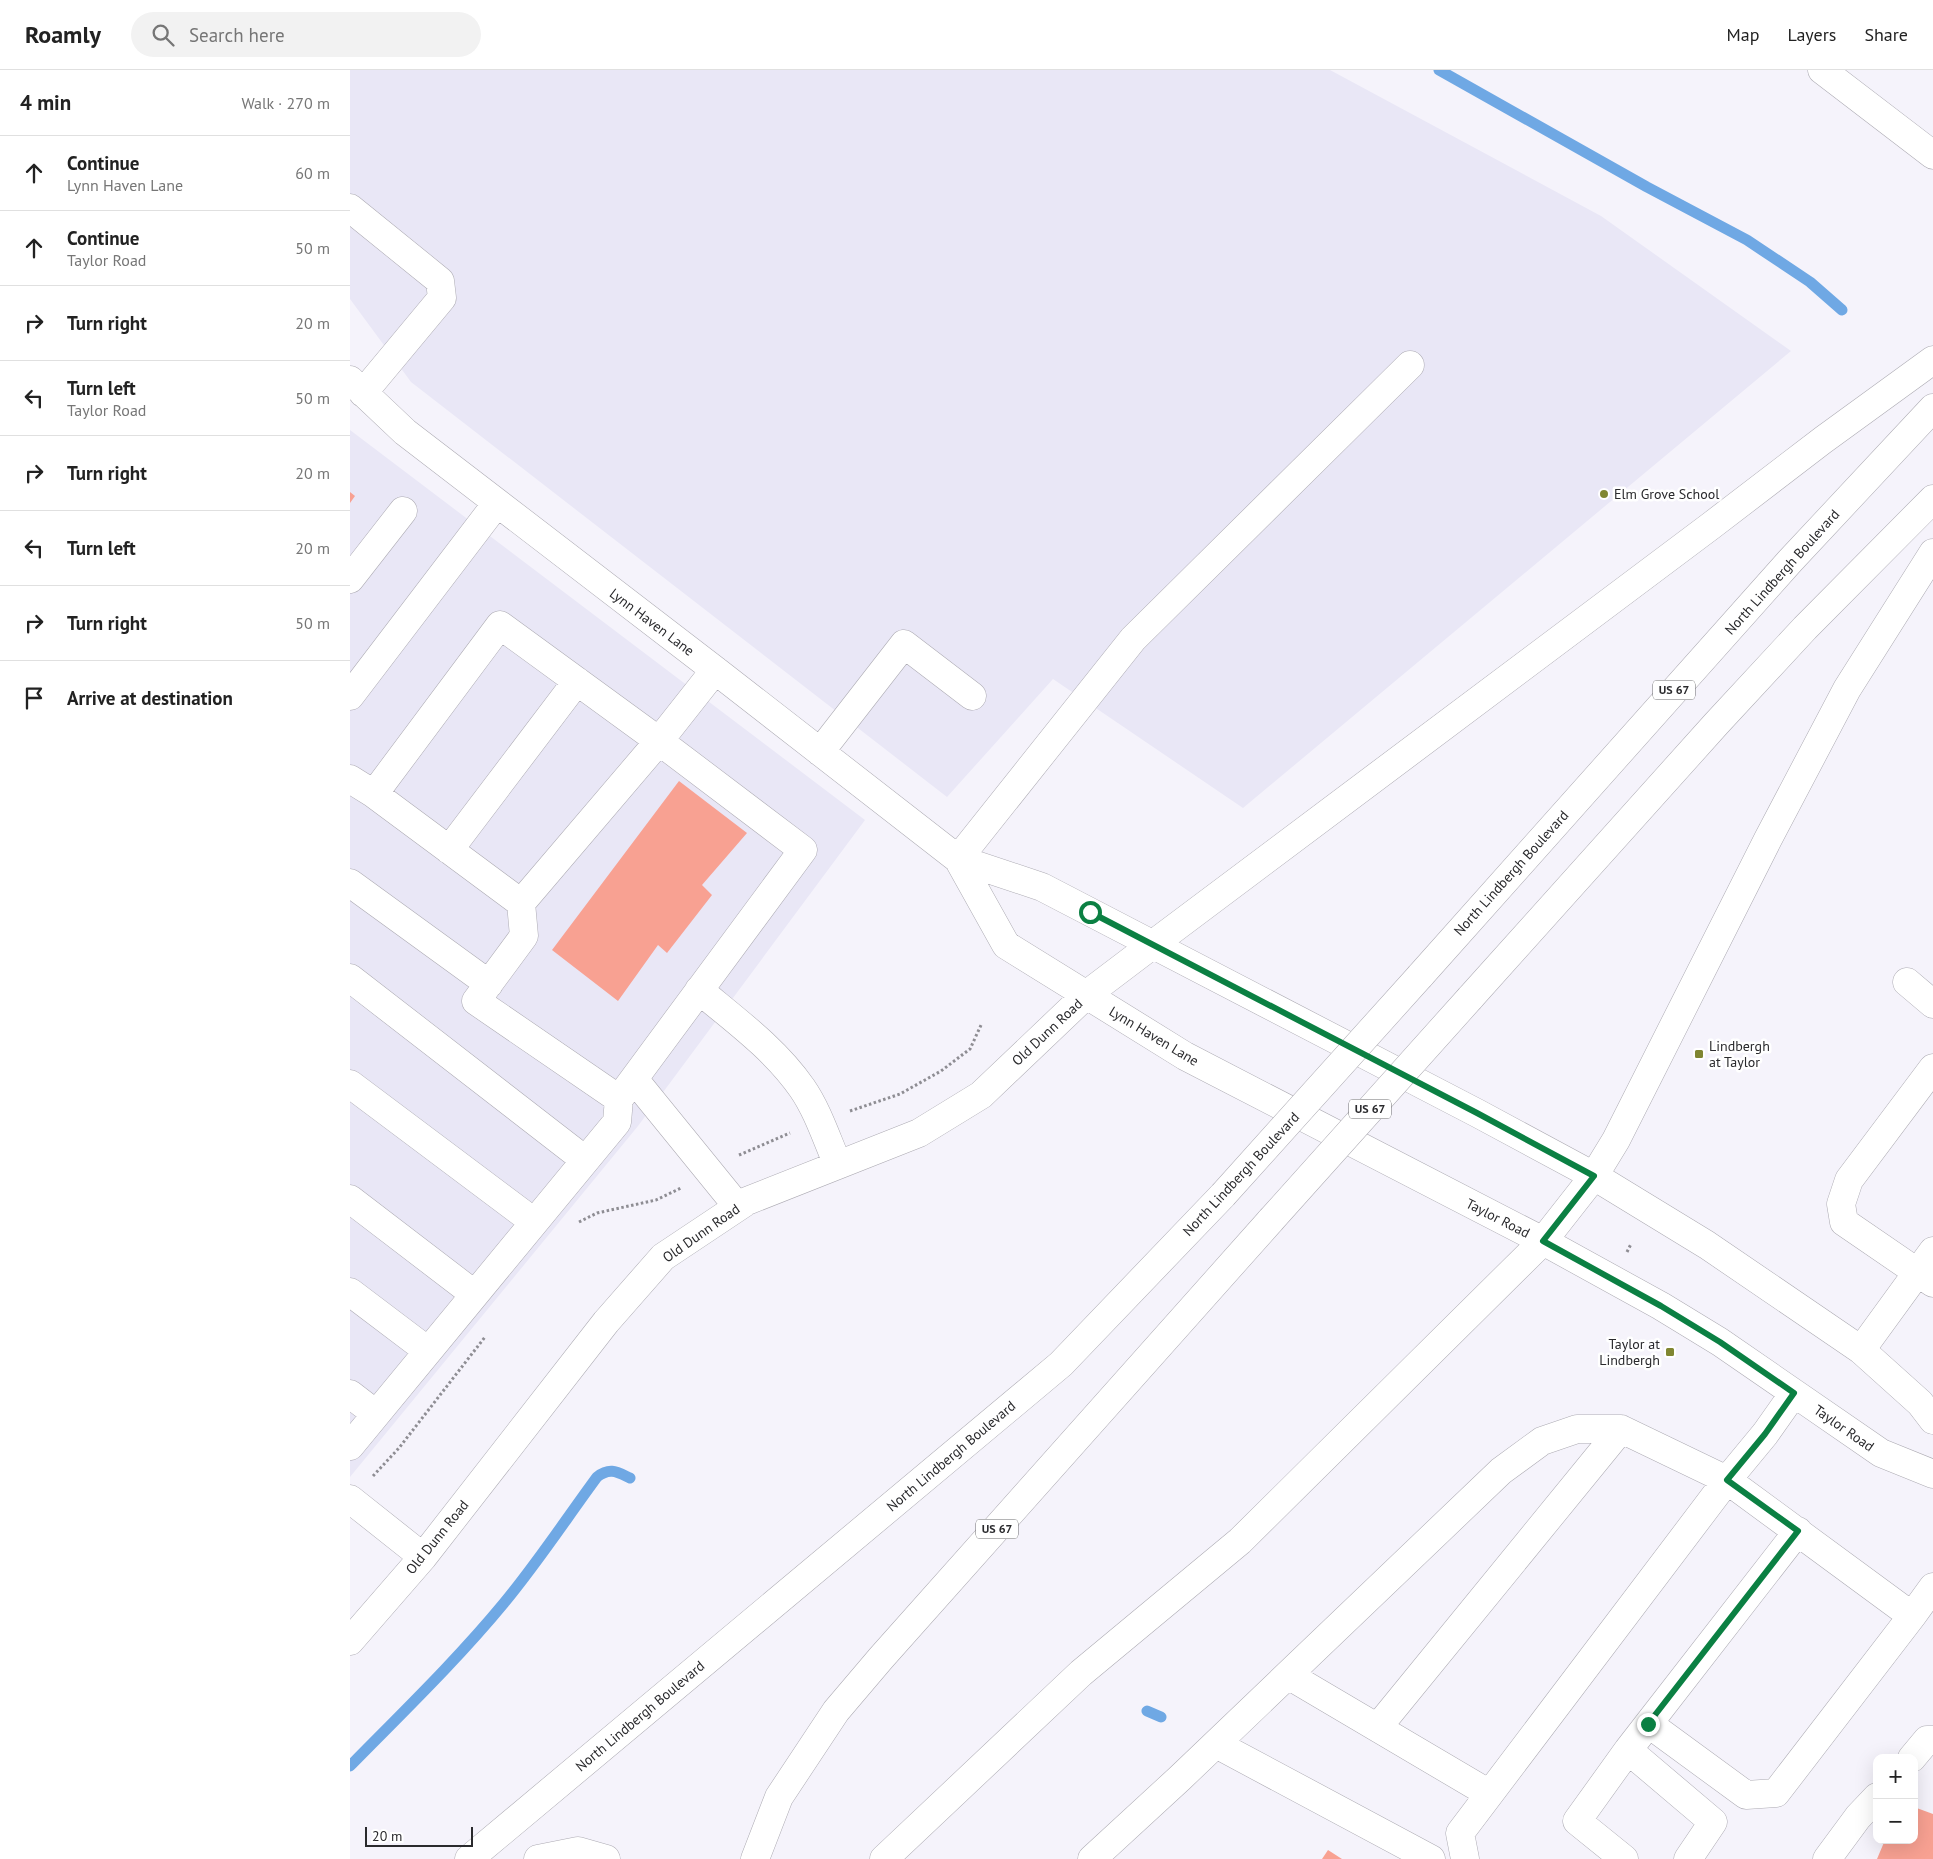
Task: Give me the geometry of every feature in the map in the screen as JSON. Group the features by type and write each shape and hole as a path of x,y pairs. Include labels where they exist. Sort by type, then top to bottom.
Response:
{"main road":[{"path":"1822,70 1933,155"},
{"path":"350,208 440,281 442,288 442,298 356,386"},
{"name":"Old Dunn Road","path":"350,1641 423,1557 606,1322 663,1257 747,1201 919,1133 981,1095 1086,995 1823,440 1933,360"},
{"path":"958,859 1133,638 1410,365"},
{"name":"Lynn Haven Lane","path":"356,386 405,432 958,859 1042,887 1594,1176"},
{"name":"North Lindbergh Boulevard","path":"469,1859 1061,1364 1224,1195 1790,561 1933,408"},
{"name":"US 67","path":"755,1859 779,1797 836,1711 1271,1220 1710,731 1805,628 1933,499"},
{"path":"350,696 497,503"},
{"path":"350,579 403,510"},
{"path":"884,1859 1081,1673 1240,1541 1543,1241 1594,1176 1616,1140 1768,839 1847,689 1933,553"},
{"path":"350,1446 616,1122 627,1089 802,850 659,741 500,625 374,794"},
{"path":"820,752 904,644 972,696"},
{"path":"715,670 659,741 521,903 524,936 476,1001 627,1089 738,1207"},
{"path":"449,850 577,681"},
{"path":"350,778 521,903"},
{"name":"Lynn Haven Lane","path":"958,859 1006,945 1185,1056 1315,1124"},
{"path":"350,883 489,984"},
{"path":"350,978 585,1160"},
{"path":"1907,982 1933,1004"},
{"path":"699,990 753,1034 779,1060 802,1089 820,1122 838,1165"},
{"path":"1861,1350 1928,1269 1844,1222 1841,1204 1850,1180 1933,1068"},
{"path":"350,1084 534,1222"},
{"name":"Taylor Road","path":"1315,1124 1543,1241 1669,1311 1720,1342 1881,1453 1933,1474"},
{"path":"1594,1176 1707,1245 1861,1350 1920,1403 1933,1420"},
{"path":"350,1199 474,1294"},
{"path":"350,1292 428,1351"},
{"path":"1464,1859 1460,1832 1727,1480 1765,1434 1794,1393"},
{"path":"350,1394 376,1414"},
{"path":"1095,1858 1501,1471 1542,1441 1577,1429 1621,1429 1727,1480 1912,1616"},
{"path":"1378,1727 1621,1429"},
{"path":"350,1499 423,1557"},
{"path":"1624,1859 1577,1821 1628,1750 1798,1531"},
{"path":"1648,1724 1746,1795 1776,1793 1933,1587"},
{"path":"1288,1675 1488,1793"},
{"path":"1915,1754 1927,1740 1933,1740"},
{"path":"1216,1744 1431,1859"},
{"path":"1628,1750 1713,1822 1688,1859"},
{"path":"1827,1859 1858,1817 1874,1799"},
{"path":"538,1859 578,1851 606,1859"}],"path":[{"path":"852,1110 900,1094 942,1071 970,1049 982,1023"},
{"path":"742,1153 785,1135"},
{"path":"572,1228 580,1221 596,1213 656,1200 678,1189"},
{"path":"379,1469 399,1448 488,1334"}],"shaded area":[{"path":"350,70 1330,70 1601,216 1791,351 1243,808 1053,679 947,797 411,382 350,299"},
{"path":"350,430 865,820 638,1126 350,1477"}],"building":[{"path":"350,492 355,496 350,503"},
{"path":"679,781 747,833 702,885 712,895 667,953 658,945 618,1001 552,950"},
{"path":"1918,1808 1933,1814 1933,1859 1877,1859 1883,1844 1918,1844"},
{"path":"1328,1850 1342,1859 1322,1859"}],"waterway":[{"path":"1439,70 1647,187 1747,240 1810,282 1842,310"},
{"path":"350,1766 429,1686 504,1603 529,1572 597,1477 610,1471 630,1478"},
{"path":"1147,1711 1161,1717"}],"place":[{"name":"Elm Grove School","path":"1604,494"},
{"name":"Lindbergh at Taylor","path":"1699,1054"},
{"name":"Taylor at Lindbergh","path":"1670,1352"}],"route":[{"path":"1090,912 1477,1113 1594,1176 1543,1241 1661,1306 1720,1342 1794,1393 1765,1434 1727,1480 1798,1531 1648,1724"}]}
